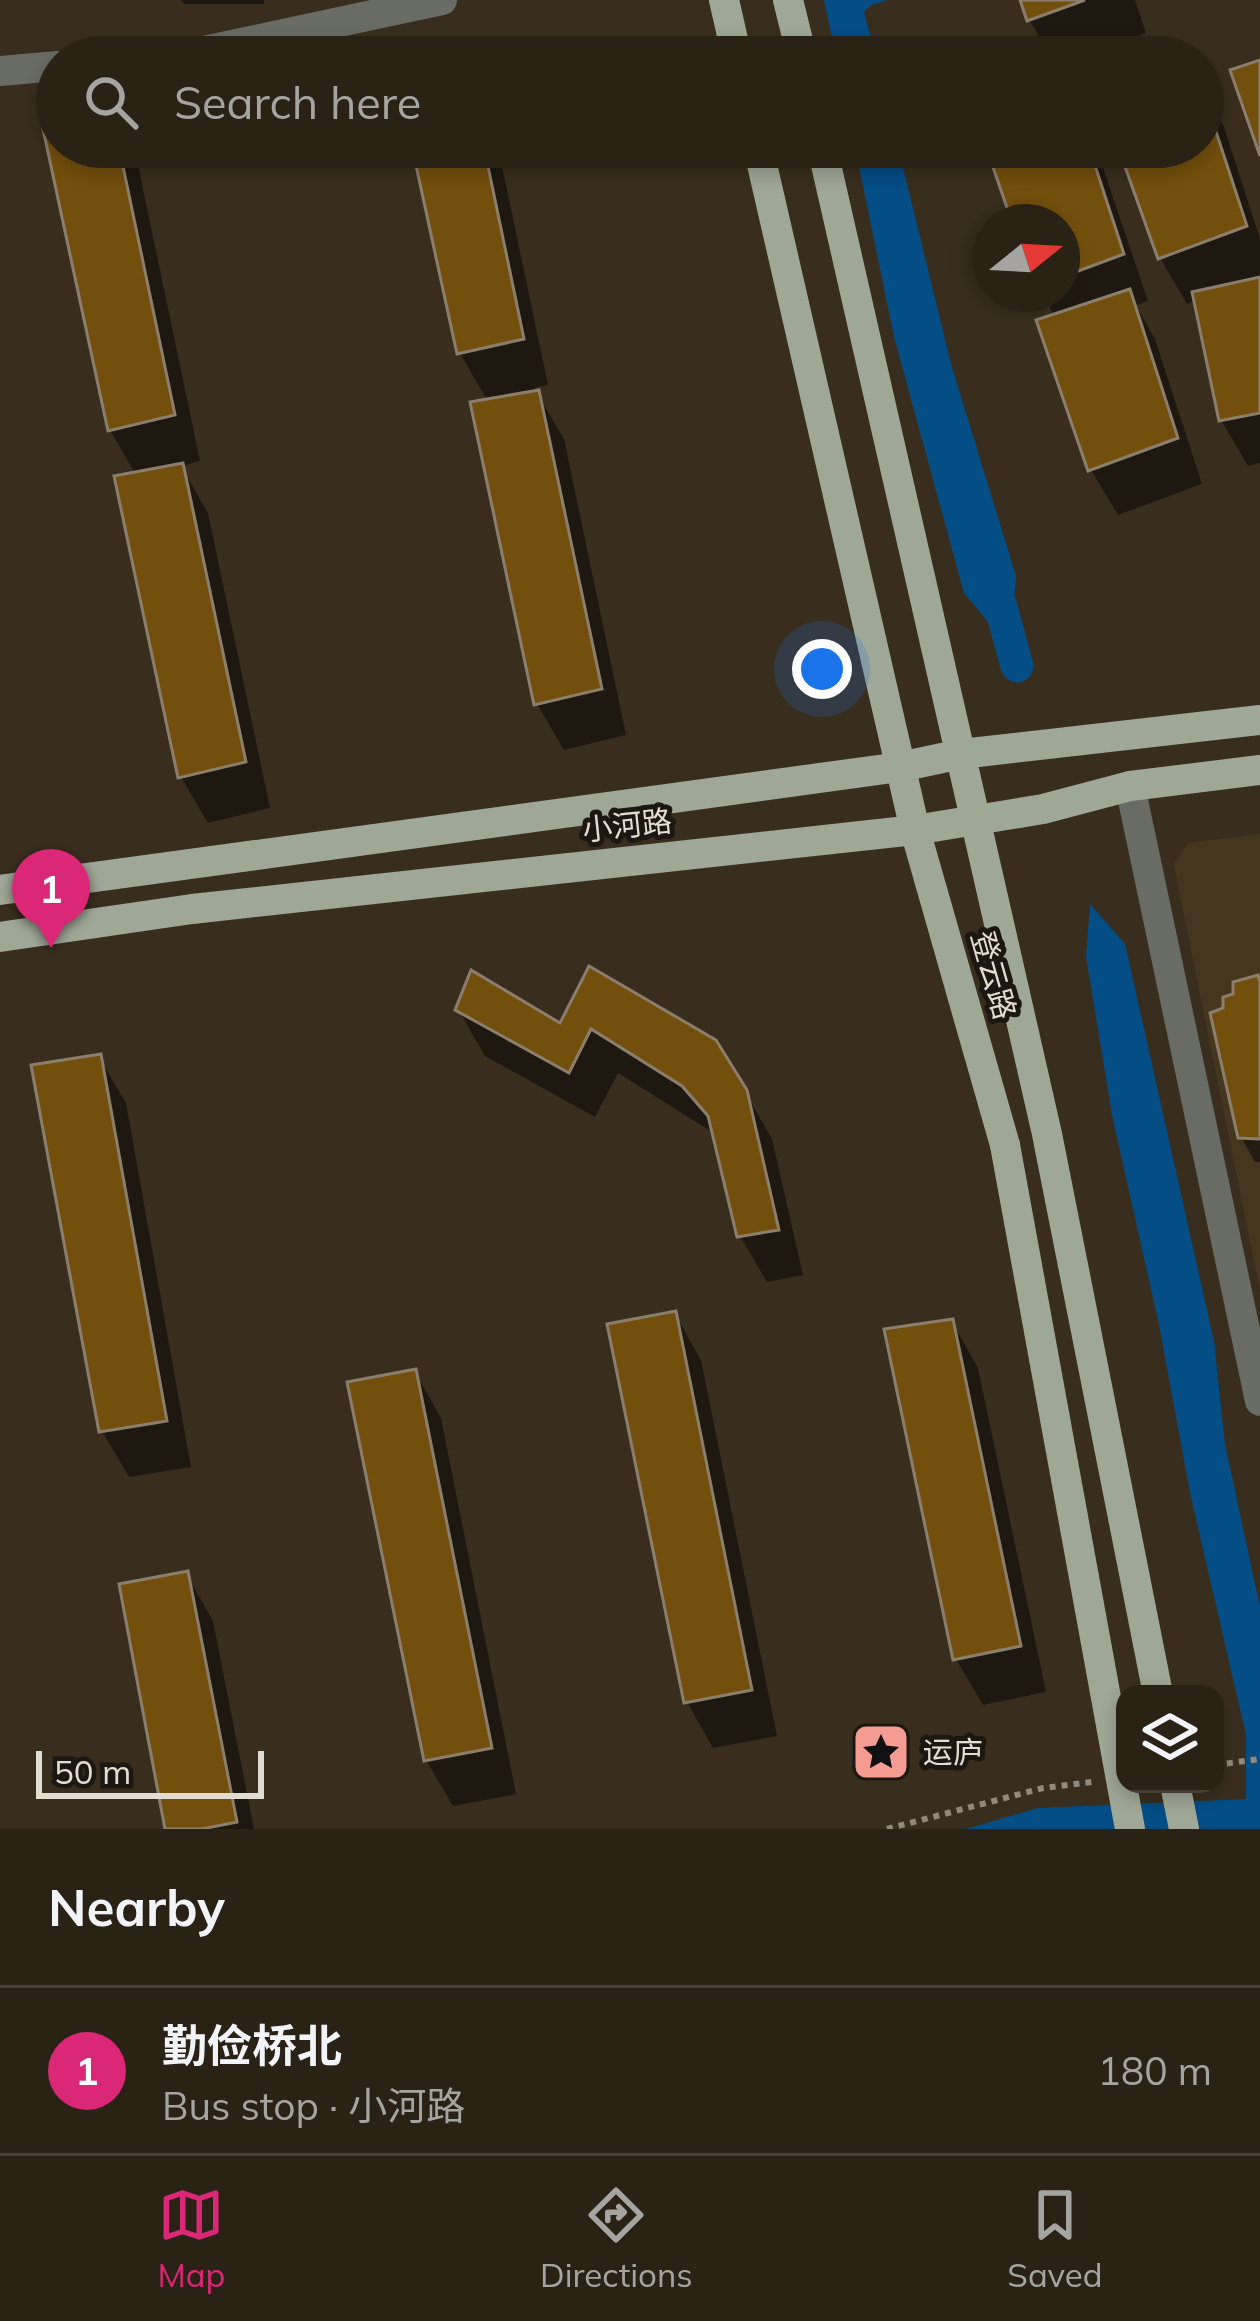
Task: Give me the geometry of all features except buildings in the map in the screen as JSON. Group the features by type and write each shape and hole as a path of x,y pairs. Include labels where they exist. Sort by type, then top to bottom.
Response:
{"main road":[{"path":"724,0 732,36"},
{"path":"788,0 797,36"},
{"name":"登云路","path":"763,168 900,766 1005,1145 1130,1829"},
{"name":"登云路","path":"827,168 1047,1134 1156,1685"},
{"name":"小河路","path":"0,890 961,754 1260,720"},
{"name":"小河路","path":"0,937 192,909 916,830 1043,808 1130,785 1260,770"},
{"path":"1177,1793 1184,1829"}],"street":[{"path":"274,36 442,0"},
{"path":"0,71 36,68"},
{"path":"1130,785 1260,1401"}],"path":[{"path":"1224,1764 1260,1759"},
{"path":"887,1829 1043,1788 1105,1780"}],"shaded area":[{"path":"1260,834 1260,1291 1174,865 1188,843"}],"water":[{"path":"824,0 888,0 864,12 870,36 832,36"},
{"path":"859,168 903,168 951,364 1016,576 1010,648 964,593 894,337"},
{"path":"1090,904 1125,944 1214,1341 1225,1444 1260,1607 1260,1829 966,1829 1038,1808 1246,1799 1246,1735 1190,1493 1112,1115 1086,957"}],"waterway":[{"path":"1000,604 1017,666"}],"place":[{"name":"勤俭桥北","path":"51,948"},
{"name":"运庐","path":"881,1752"}]}
